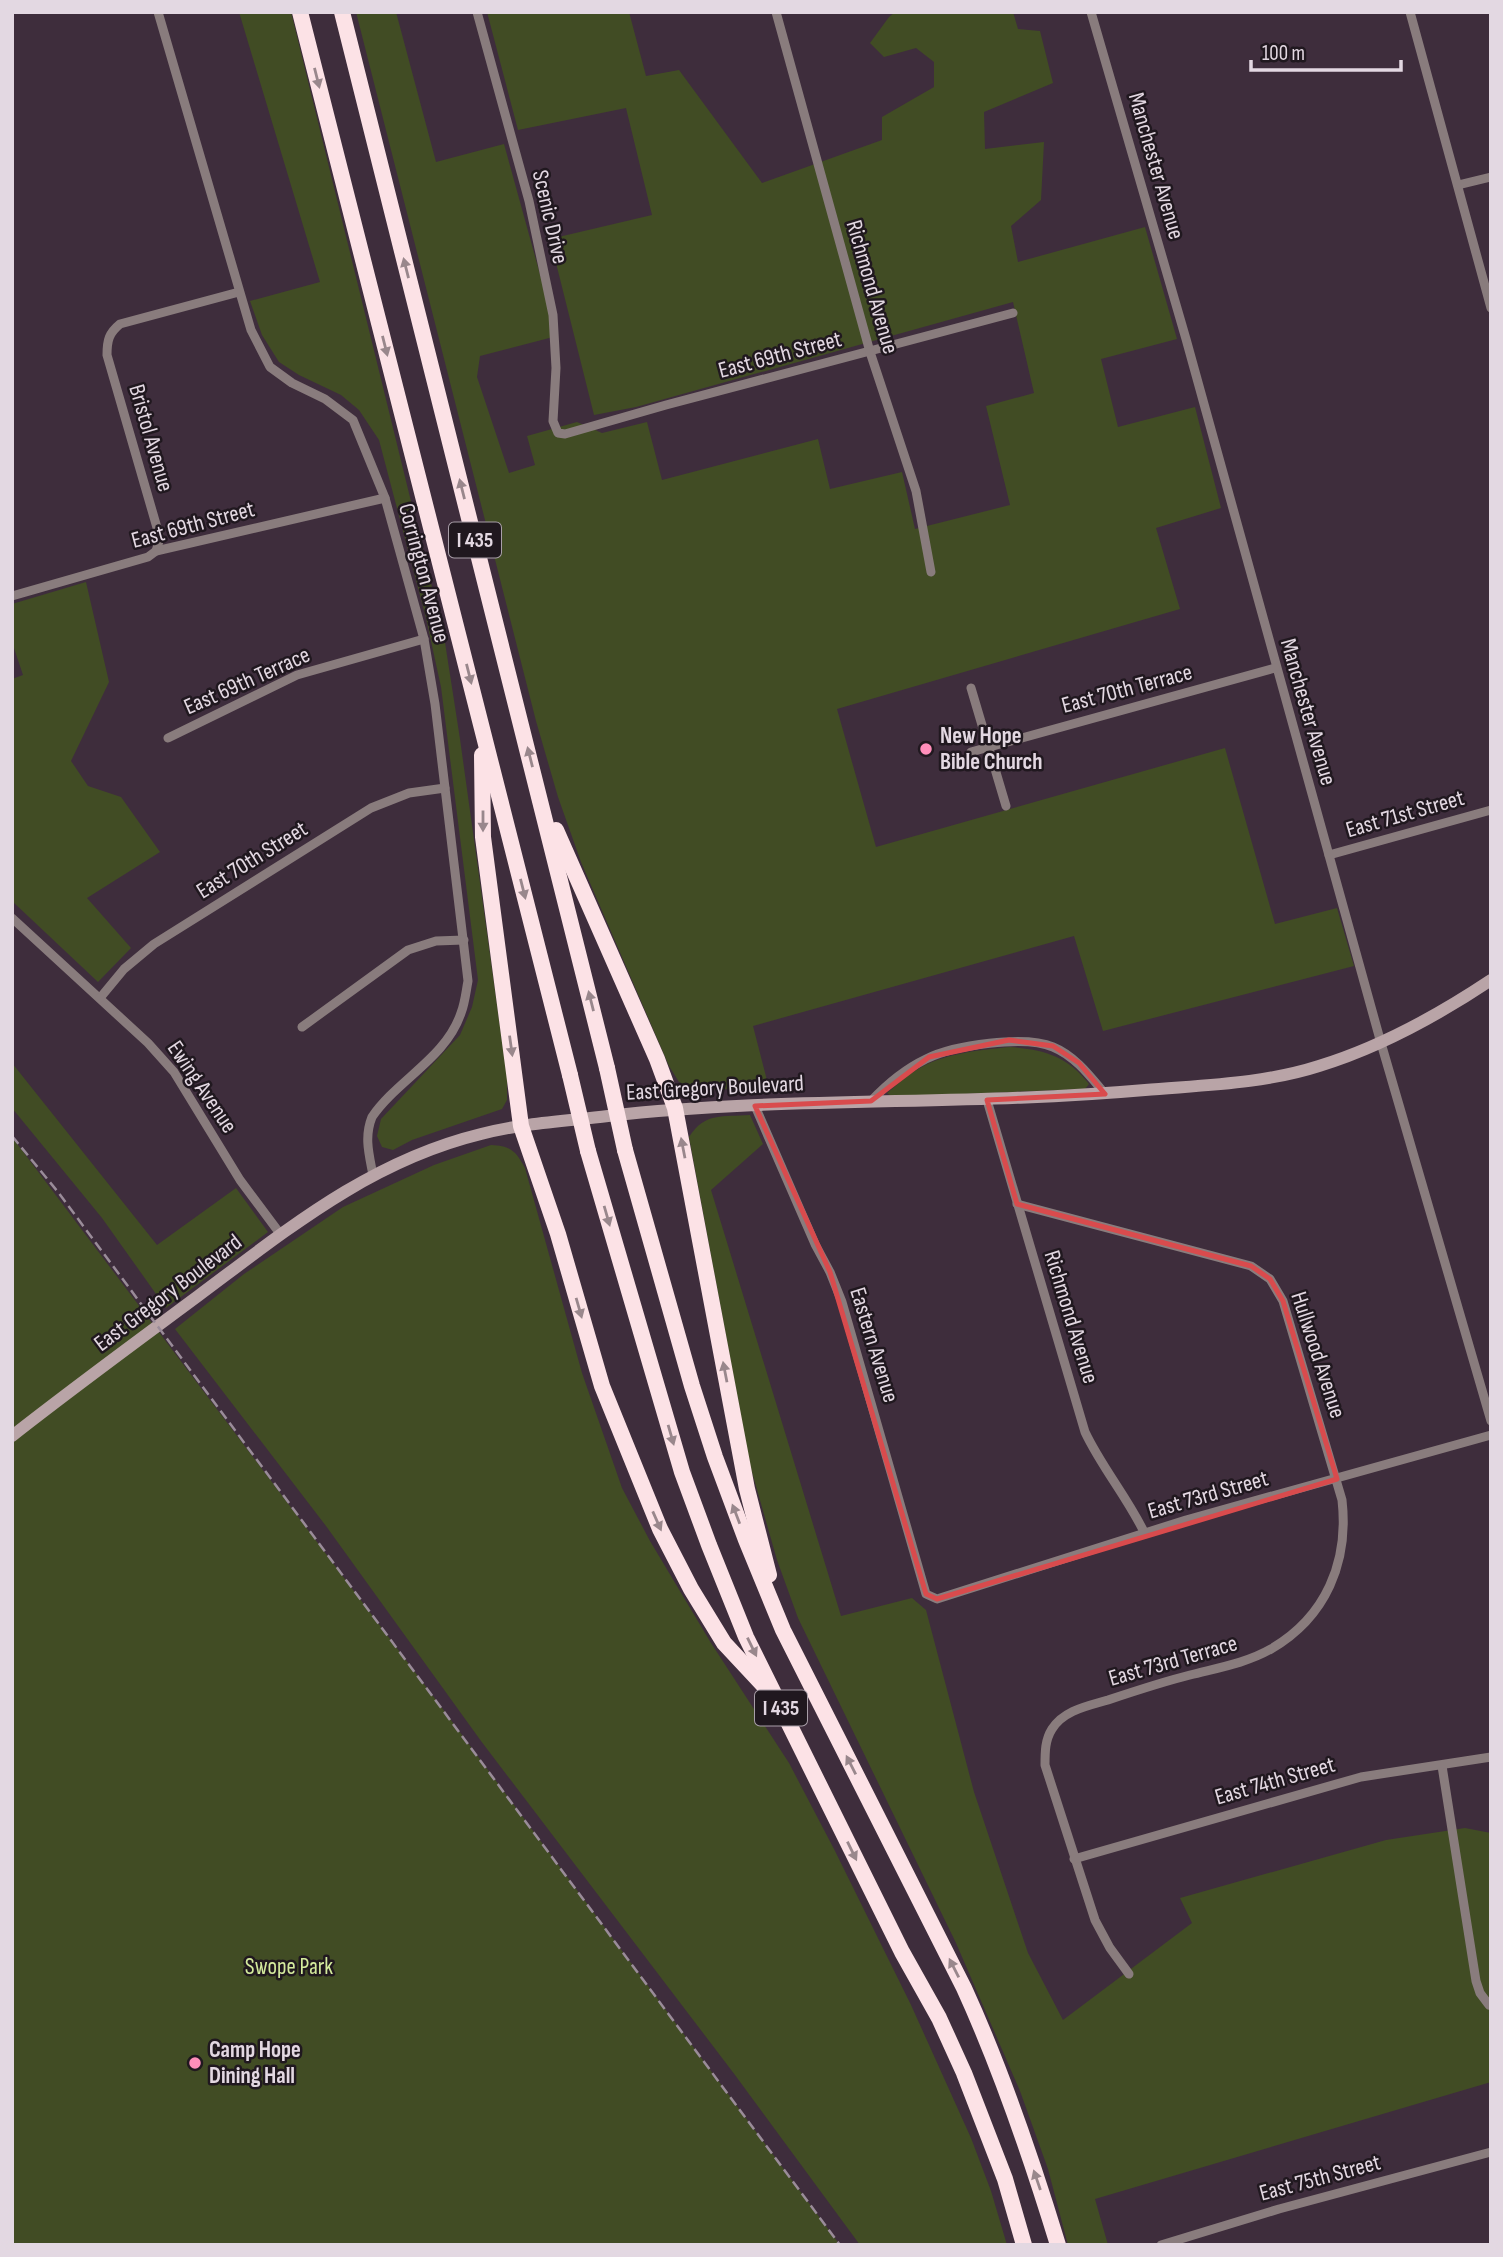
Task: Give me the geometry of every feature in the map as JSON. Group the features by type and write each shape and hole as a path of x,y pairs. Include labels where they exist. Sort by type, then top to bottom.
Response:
{"highway":[{"name":"I 435","path":"300,12 589,1151 682,1472 747,1637 902,1952 939,2018 964,2073 1005,2179 1024,2245"},
{"name":"I 435","path":"342,12 539,793 625,1150 688,1373 715,1457 783,1630 964,1987 988,2041 1058,2245"},
{"path":"482,728 483,836 522,1126 558,1234 602,1387 660,1529 691,1589 724,1643 778,1700"},
{"path":"539,793 657,1059 675,1108 747,1489 783,1630"}],"main road":[{"name":"East Gregory Boulevard","path":"12,1436 333,1198 373,1175 440,1146 522,1126 675,1108 986,1100 1105,1094 1257,1080 1318,1067 1381,1043 1446,1011 1491,980"}],"street":[{"name":"Corrington Avenue","path":"158,12 251,330 270,368 292,383 325,399 353,420 385,498 424,639 435,704 468,981 461,1013 443,1045 372,1117 366,1140 373,1175"},
{"name":"Scenic Drive","path":"477,12 529,201 553,315 556,368 553,421 558,433"},
{"name":"Richmond Avenue","path":"776,12 870,352 916,491 931,572"},
{"name":"Manchester Avenue","path":"1091,12 1381,1043 1491,1421"},
{"path":"1410,12 1491,308"},
{"path":"1458,185 1491,177"},
{"name":"Bristol Avenue","path":"156,551 160,538 107,355 107,340 120,324 239,292"},
{"name":"East 69th Street","path":"558,433 565,434 1013,313"},
{"name":"East 69th Street","path":"12,596 148,557 156,551 385,498"},
{"name":"East 69th Terrace","path":"168,738 298,675 424,639"},
{"name":"East 70th Terrace","path":"971,752 1275,668"},
{"path":"971,688 1006,806"},
{"name":"East 70th Street","path":"100,999 124,969 154,944 372,808 409,793 445,788"},
{"name":"East 71st Street","path":"1329,855 1491,810"},
{"name":"Ewing Avenue","path":"12,918 148,1043 174,1072 240,1180 281,1235"},
{"path":"302,1027 408,950 436,941 464,940"},
{"path":"871,1101 887,1084 929,1057 1009,1040 1053,1046 1079,1063 1105,1094"},
{"name":"Richmond Avenue","path":"986,1100 1085,1432 1099,1460 1132,1507 1145,1534"},
{"name":"Eastern Avenue","path":"755,1105 842,1302 926,1594 937,1599"},
{"name":"Hullwood Avenue","path":"1017,1204 1251,1266 1270,1279 1283,1301 1342,1500 1343,1544 1339,1563 1324,1600 1312,1616"},
{"name":"East 73rd Street","path":"937,1599 1186,1520 1491,1435"},
{"name":"East 73rd Terrace","path":"1074,1859 1045,1765 1046,1741 1061,1718 1076,1710 1167,1681 1248,1660 1287,1639 1312,1616"},
{"name":"East 74th Street","path":"1074,1859 1362,1777 1491,1757"},
{"path":"1441,1766 1476,1981 1480,1993 1489,2005 1491,2004"},
{"path":"1074,1859 1094,1920 1129,1974"},
{"name":"East 75th Street","path":"1161,2245 1179,2242 1279,2209 1491,2152"}],"highlighted area":[{"path":"1009,1040 1053,1046 1079,1063 1105,1094 987,1100 1017,1204 1251,1266 1270,1279 1283,1301 1337,1479 937,1599 926,1594 830,1272 755,1106 871,1101 929,1057"}],"green space":[{"path":"239,12 291,12 444,636 507,1077 507,1100 502,1109 412,1140 393,1150 382,1147 377,1136 381,1119 460,1035 472,1007 478,980 441,687 426,618 379,440 359,410 341,395 279,362 262,335 250,301 320,282"},
{"path":"356,12 396,12 436,162 504,144 557,336 480,356 477,377 509,473 535,465 527,436 577,422 602,433 647,422 662,480 818,439 830,489 902,472 915,529 1010,505 986,406 1034,393 1013,302 636,407 594,415 550,239 652,215 626,108 518,130 487,12 629,12 646,76 679,70 762,183 882,140 882,117 934,87 934,62 916,48 884,57 870,43 895,12 1013,12 1018,29 1040,31 1053,83 984,112 985,149 1044,142 1041,200 1011,226 1018,262 1145,227 1177,339 1101,359 1118,427 1195,407 1221,508 1156,528 1180,609 837,709 876,847 1225,748 1275,924 1337,908 1354,966 1103,1031 1074,936 753,1026 769,1088 693,1090 679,1082 669,1066 581,862 558,797 536,721"},
{"path":"86,582 109,682 71,761 88,786 121,797 160,852 87,898 131,948 98,982 12,901 12,679 23,675 12,642 12,604"},
{"path":"1010,1047 1054,1056 1081,1074 1089,1084 1085,1089 892,1097 887,1093 914,1071 940,1059"},
{"path":"12,1063 157,1245 236,1188 268,1232 166,1308 102,1218 12,1108"},
{"path":"750,1115 763,1144 711,1190 841,1616 912,1598 926,1610 974,1792 1028,1953 1063,2020 1192,1923 1180,1898 1386,1840 1465,1828 1491,1833 1491,2082 1095,2199 1108,2245 1068,2245 1048,2169 1020,2091 956,1943 798,1618 777,1560 750,1465 689,1137 701,1123 715,1117"},
{"name":"Swope Park","path":"12,1137 442,1708 840,2245 12,2245"},
{"path":"491,1145 512,1150 525,1168 582,1373 622,1488 650,1541 711,1643 789,1763 835,1851 911,2005 971,2138 1007,2245 860,2245 735,2075 481,1741 326,1526 175,1329 244,1274 343,1207 434,1165"}],"railway":[{"path":"12,1136 58,1192 840,2245"}],"place":[{"name":"New Hope Bible Church","path":"926,749"},
{"name":"Camp Hope Dining Hall","path":"195,2063"}]}
